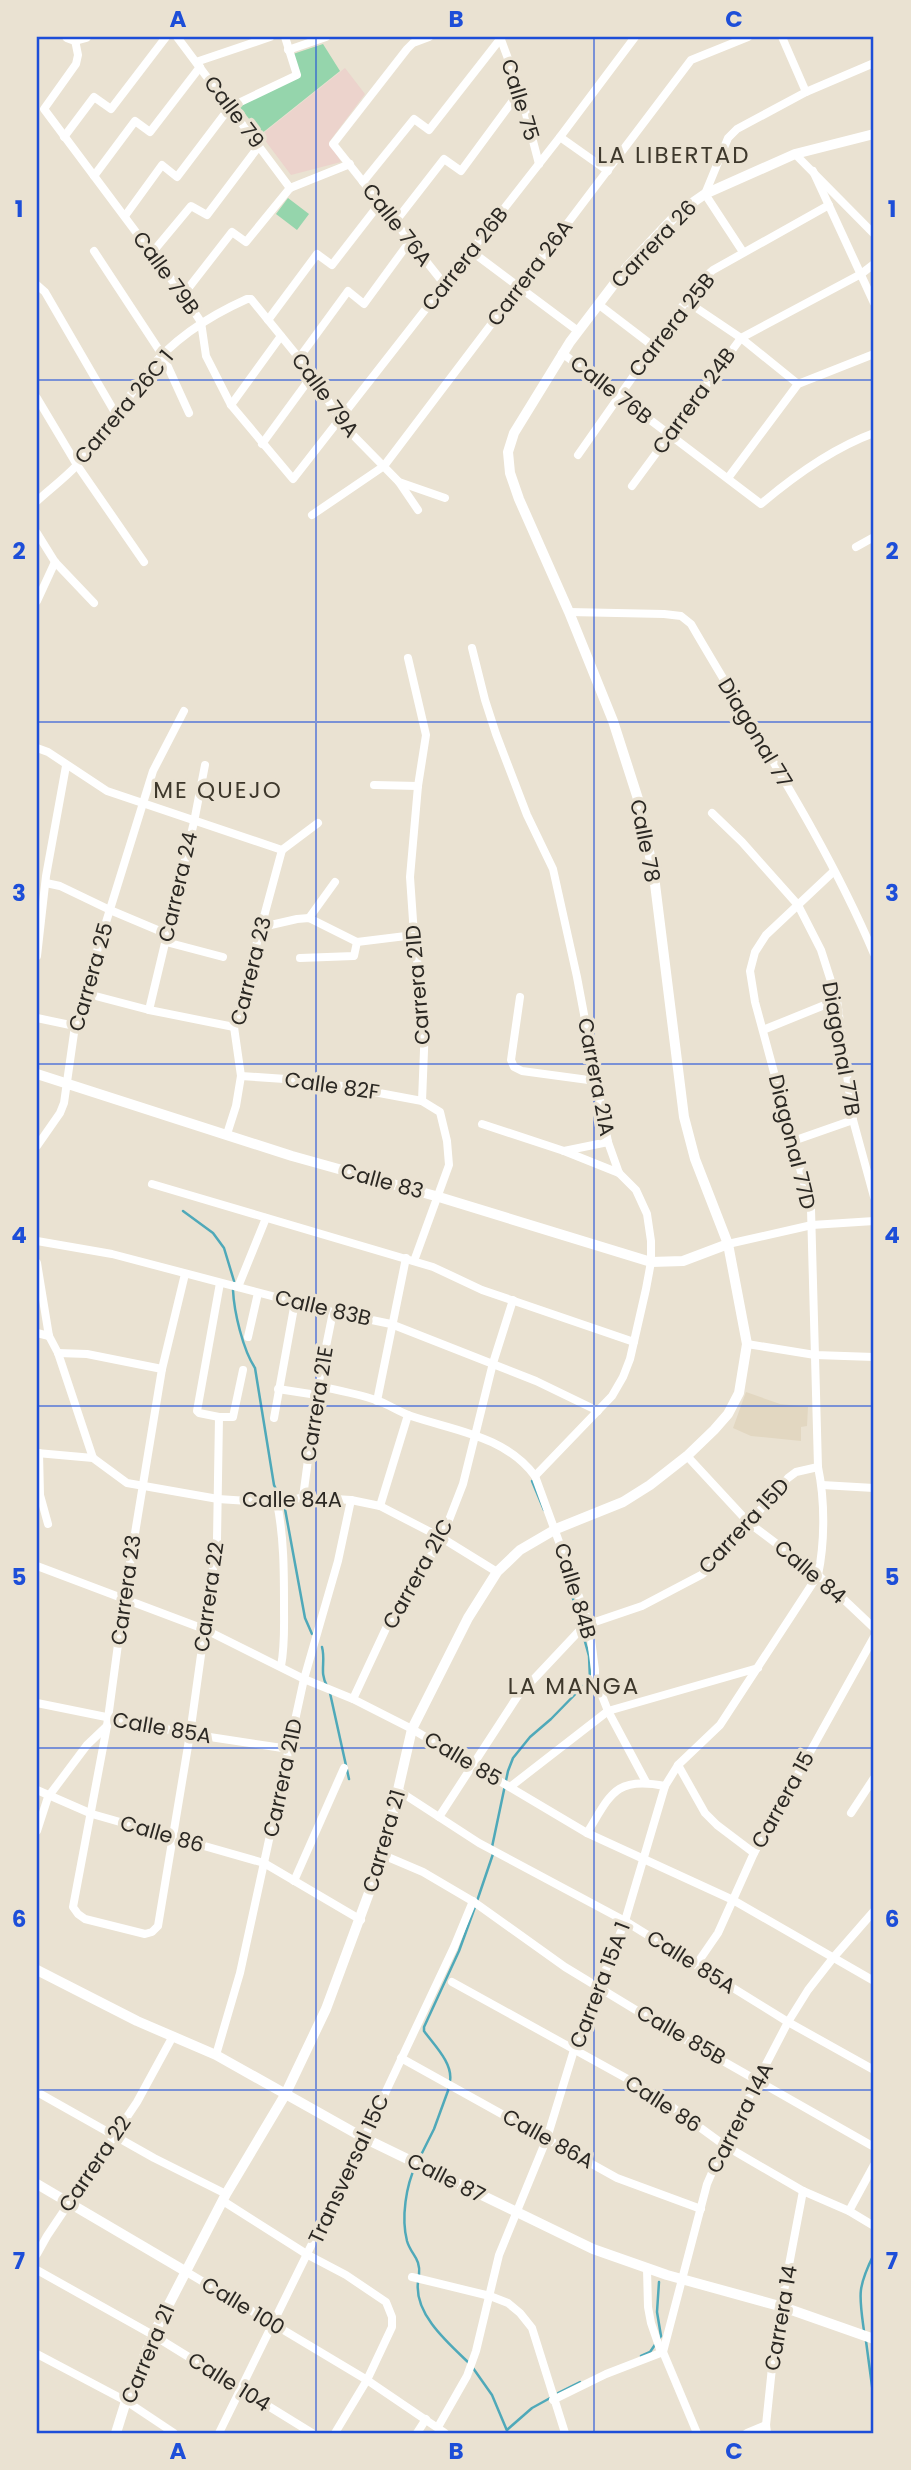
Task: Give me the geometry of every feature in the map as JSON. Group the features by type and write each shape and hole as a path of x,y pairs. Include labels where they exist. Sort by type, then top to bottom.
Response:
{"street":[{"path":"64,136 94,97 111,109 166,37"},
{"name":"Calle 79","path":"177,37 290,188"},
{"path":"94,176 135,121 150,132 198,65 270,37"},
{"path":"125,216 162,165 177,177 230,107 297,75 285,37"},
{"path":"288,50 326,37"},
{"name":"Calle 76A","path":"429,37 413,43 407,49 333,144 445,285"},
{"path":"363,182 414,119 429,130 500,37"},
{"name":"Calle 75","path":"500,37 520,91 539,164"},
{"name":"Carrera 26B","path":"293,479 635,37"},
{"name":"Carrera 26A","path":"312,515 384,466 691,60 748,37"},
{"path":"782,37 806,92"},
{"name":"Calle 79B","path":"76,38 76,64 44,109 183,295 201,322 206,356 231,405 293,479"},
{"name":"Carrera 26","path":"508,453 514,433 562,353 598,304 627,267 679,212 705,194 728,138 737,129 806,92 874,64"},
{"path":"395,222 444,159 461,171 520,91"},
{"path":"743,252 705,194 795,154 874,134"},
{"name":"Calle 75","path":"560,137 608,171"},
{"path":"151,254 191,206 207,215 259,146"},
{"path":"795,154 873,229"},
{"path":"183,295 232,232 246,242 290,188 350,164"},
{"path":"813,171 874,303"},
{"path":"268,320 317,254 332,265 380,203"},
{"name":"Carrera 25B","path":"578,455 700,281 743,252 829,205"},
{"path":"299,358 348,291 364,304 410,241"},
{"path":"94,251 163,356 189,413"},
{"path":"471,251 578,331"},
{"name":"Carrera 24B","path":"632,486 741,338 861,274 874,264"},
{"path":"37,285 45,292 117,416"},
{"name":"Carrera 26C 1","path":"37,501 77,465 117,416 149,370 163,356 201,322 251,299"},
{"name":"Calle 79A","path":"251,299 299,358 348,430 399,482 445,498"},
{"path":"686,300 741,338 798,384"},
{"path":"598,304 653,346"},
{"path":"231,405 281,336"},
{"name":"Calle 76B","path":"562,353 761,504 852,441 874,433"},
{"path":"728,478 798,384 874,354"},
{"path":"262,444 311,377"},
{"path":"37,398 77,465 144,562"},
{"name":"Calle 78","path":"508,453 510,473 519,499 614,721 636,792 654,876 684,1117 695,1159 728,1244"},
{"path":"399,482 418,510"},
{"path":"37,534 55,562 94,603"},
{"path":"856,547 874,537"},
{"path":"37,601 55,562"},
{"name":"Diagonal 77","path":"569,612 664,614 681,616 691,624 744,715 762,740 872,943 874,954"},
{"name":"Carrera 21A","path":"472,648 496,734 527,816 553,869 577,977 608,1142 620,1173 636,1190 647,1214 651,1241 651,1262 634,1342 623,1377 612,1396 536,1476"},
{"name":"Carrera 21D","path":"408,658 426,735 418,786 410,877 425,1025 422,1101"},
{"name":"Carrera 25","path":"37,1146 64,1103 75,1026 84,993 158,757 184,711"},
{"path":"37,747 107,791 282,850 318,823"},
{"name":"Carrera 24","path":"149,1010 205,765"},
{"path":"37,956 46,879 66,766"},
{"path":"374,785 418,786"},
{"name":"Diagonal 77B","path":"712,813 742,842 798,905 821,950 836,1000 853,1120 874,1197"},
{"name":"Carrera 23","path":"227,1134 236,1106 241,1076 234,1027 282,850"},
{"name":"Diagonal 77D","path":"818,1575 821,1559 822,1485 818,1467 811,1209 755,1002 750,971 755,952 766,935 834,871"},
{"path":"37,873 166,938 223,957"},
{"path":"309,918 335,882"},
{"path":"262,927 309,918 358,942 414,935"},
{"path":"300,958 354,956 358,942"},
{"path":"84,993 149,1010 234,1027"},
{"path":"520,998 510,1060 514,1067 522,1071 596,1081"},
{"path":"763,1030 836,1000"},
{"path":"37,1018 75,1026"},
{"name":"Calle 83","path":"37,1074 292,1156 439,1197 651,1262 683,1261 728,1244"},
{"name":"Calle 82F","path":"241,1076 315,1081 422,1101"},
{"path":"377,1401 391,1324 410,1259 439,1197 449,1165 440,1112 422,1101"},
{"path":"793,1141 853,1120"},
{"path":"482,1124 620,1173"},
{"path":"564,1151 608,1142"},
{"path":"152,1184 410,1259 513,1300 634,1342"},
{"path":"235,1287 266,1218"},
{"path":"728,1244 812,1225 874,1221"},
{"name":"Calle 83B","path":"37,1241 111,1254 333,1312 391,1324 493,1363 598,1411"},
{"name":"Carrera 21","path":"116,2433 153,2335 224,2198 285,2095 326,2010 383,1855 412,1729 468,1618 497,1572 520,1550 556,1530 623,1502 650,1485 714,1430 735,1403 744,1373 747,1344 728,1244"},
{"path":"37,1263 49,1336 58,1353 93,1458 38,1453 40,1495 48,1524"},
{"name":"Carrera 23","path":"158,1926 145,1934 85,1919 73,1907 92,1814 162,1368 185,1274"},
{"path":"220,1283 198,1411 202,1415 231,1418 234,1415 243,1370"},
{"path":"248,1337 258,1293"},
{"name":"Carrera 21C","path":"353,1699 389,1622 442,1538 463,1484 493,1363 513,1300"},
{"path":"274,1418 295,1302"},
{"name":"Carrera 21E","path":"303,1497 318,1390 333,1312"},
{"path":"37,1333 49,1336"},
{"path":"747,1344 815,1355 874,1357"},
{"path":"58,1353 87,1354 162,1368"},
{"path":"278,1388 318,1390 377,1401 408,1415 476,1435 504,1447 527,1465 536,1476"},
{"path":"380,1506 408,1415"},
{"name":"Carrera 22","path":"158,1926 190,1734 217,1540 219,1417"},
{"name":"Calle 84","path":"687,1455 749,1523 818,1575 874,1628"},
{"name":"Calle 84A","path":"93,1458 127,1483 218,1499 282,1503 303,1497 351,1500 380,1506 442,1538 497,1572"},
{"name":"Carrera 15D","path":"442,1813 517,1697 584,1627 642,1606 701,1575 788,1478 796,1472 818,1467"},
{"name":"Calle 84B","path":"536,1476 556,1530 596,1670 595,1678 608,1711 646,1782"},
{"name":"Carrera 15D","path":"822,1485 874,1488"},
{"name":"Carrera 21D","path":"216,2055 240,1973 304,1679 338,1561 351,1500"},
{"path":"281,1666 284,1651 282,1503"},
{"name":"Calle 85","path":"37,1566 204,1629 304,1679 353,1699 412,1729 472,1768 587,1833 733,1900 874,1981"},
{"name":"Carrera 15A 1","path":"442,2430 467,2376 499,2255 547,2138 574,2050 625,1921 645,1861 665,1786 678,1765 720,1725 818,1575"},
{"name":"Carrera 15","path":"699,1967 718,1933 754,1853 874,1637"},
{"path":"506,1785 608,1711 758,1668"},
{"name":"Calle 85A","path":"37,1703 107,1722 289,1749"},
{"path":"37,1831 48,1797 107,1722"},
{"path":"678,1765 705,1813 754,1853"},
{"path":"295,1881 344,1769"},
{"path":"851,1813 874,1778"},
{"path":"587,1833 611,1794 632,1783 646,1782 665,1786"},
{"name":"Calle 86","path":"37,1790 92,1814 264,1863 361,1920"},
{"name":"Calle 85A","path":"399,1791 442,1813 493,1850 625,1921 788,2022 874,2070"},
{"name":"Calle 85B","path":"383,1855 423,1872 475,1903 535,1947 672,2032 874,2147"},
{"name":"Transversal 15C","path":"219,2433 308,2255 475,1903"},
{"name":"Carrera 14A","path":"662,2351 707,2184 724,2145 788,2022 808,1990 874,1911"},
{"name":"Calle 87","path":"37,1970 216,2055 364,2138 593,2249 657,2272 783,2306 874,2339"},
{"name":"Calle 86","path":"452,1982 653,2093 724,2145 803,2191 849,2211 874,2226"},
{"name":"Carrera 22","path":"37,2254 137,2102 173,2036"},
{"name":"Calle 86A","path":"401,2058 617,2178 701,2209"},
{"path":"37,2092 224,2198 308,2255 346,2275 386,2302 392,2317 392,2327 367,2380 335,2433"},
{"path":"849,2211 874,2165"},
{"name":"Calle 100","path":"37,2184 367,2380 442,2430"},
{"name":"Carrera 14","path":"747,2433 766,2429 775,2339 803,2191"},
{"name":"Calle 104","path":"37,2270 153,2335 312,2433"},
{"path":"657,2272 648,2307 655,2337 697,2433"},
{"path":"412,2277 490,2296 508,2303 520,2313 532,2328 565,2433"},
{"path":"552,2396 662,2351"},
{"path":"37,2354 126,2401 174,2433"},
{"path":"417,2433 426,2419"}],"shaded area":[{"path":"345,68 365,94 329,142 341,162 291,175 261,135"},
{"path":"746,1392 780,1404 808,1407 807,1426 801,1427 801,1441 751,1436 733,1428"}],"green space":[{"path":"323,44 340,71 261,134 239,106 300,77 293,54"},
{"path":"288,198 309,214 297,230 276,214"}],"waterway":[{"path":"183,1211 213,1233 224,1248 234,1281"},
{"path":"233,1290 240,1330 255,1368 274,1485 281,1500"},
{"path":"532,1481 544,1510"},
{"path":"285,1509 305,1618 312,1634"},
{"path":"492,1847 513,1758 530,1737 590,1679 589,1656 565,1570"},
{"path":"322,1647 323,1676 327,1686"},
{"path":"330,1693 349,1779"},
{"path":"477,1901 493,1854"},
{"path":"450,2081 446,2061 424,2031 424,2027 459,1951 475,1907"},
{"path":"419,2159 434,2129 449,2088"},
{"path":"416,2165 407,2192 404,2222 407,2241 417,2260 419,2275"},
{"path":"864,2331 862,2284 874,2254"},
{"path":"418,2282 418,2294 427,2316 434,2327 469,2363"},
{"path":"641,2356 650,2352 661,2336 657,2312 659,2282"},
{"path":"866,2341 874,2401"},
{"path":"473,2368 492,2395 508,2433"},
{"path":"558,2393 580,2382"},
{"path":"508,2429 532,2408 552,2397"}],"district":[{"name":"LA LIBERTAD","path":"674,155"},
{"name":"ME QUEJO","path":"218,790"},
{"name":"LA MANGA","path":"574,1686"}]}
